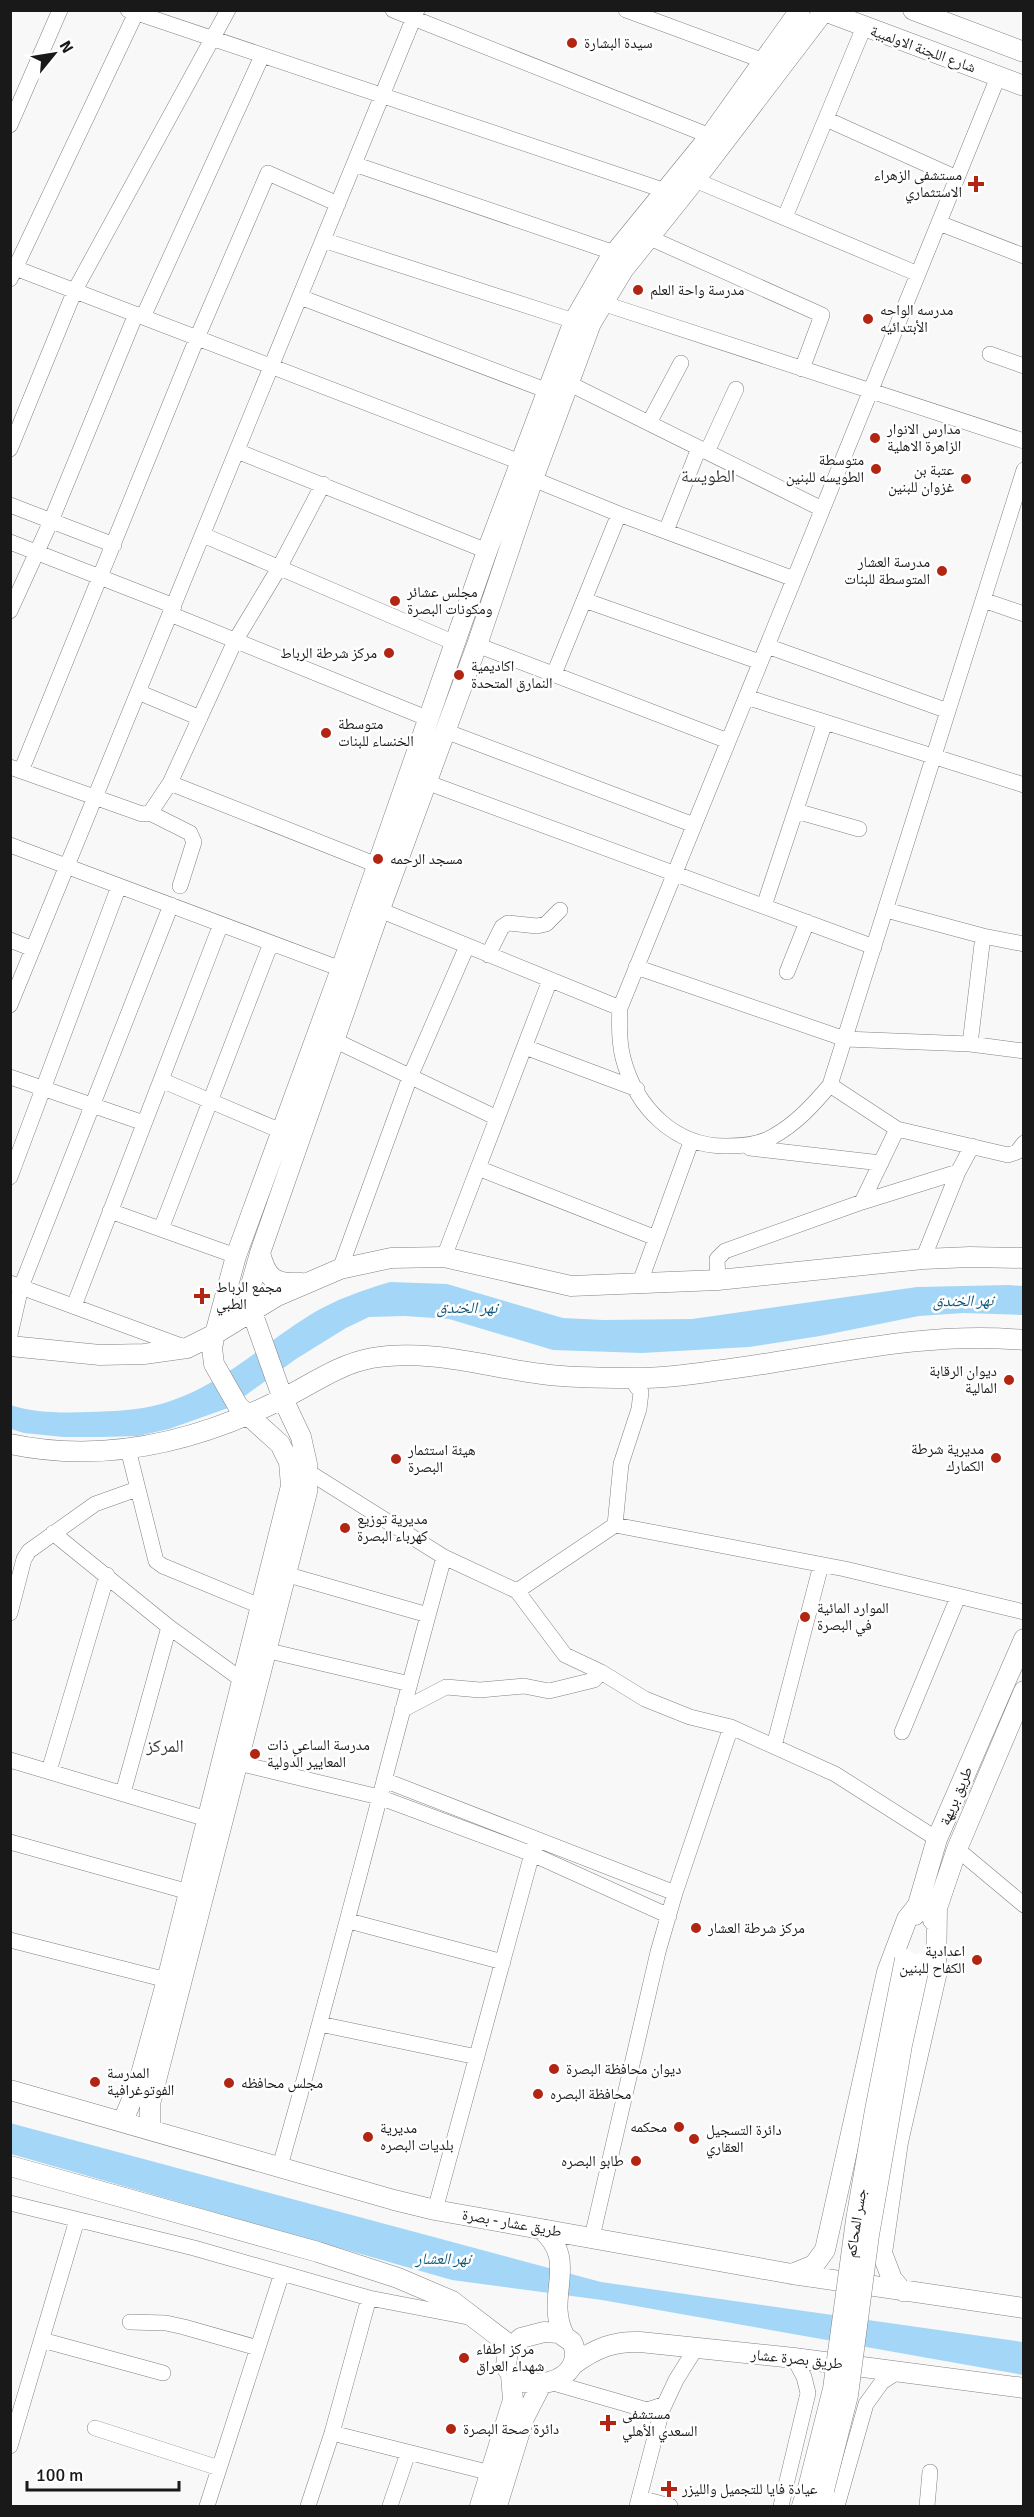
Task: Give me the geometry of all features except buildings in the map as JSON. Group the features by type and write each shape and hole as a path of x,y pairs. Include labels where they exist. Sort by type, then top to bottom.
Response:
{"main road":[{"path":"123,2121 138,2085 207,1819 230,1761 265,1650 266,1603 285,1574 307,1492 307,1472 301,1437 283,1399 255,1321 249,1292 260,1253 334,1040 372,906 377,865 520,462 574,321 666,191 710,136 800,10"},
{"path":"150,2129 149,2112 152,2096 230,1761 242,1680 266,1603 291,1486 289,1462 280,1444 243,1410 214,1364 212,1348 236,1256 341,969 372,906 426,782 477,645 568,383 591,323 602,303 616,261 650,238 824,10"},
{"name":"شارع اللجنة الاولمبية","path":"824,10 1023,86"},
{"path":"913,10 1023,52"},
{"path":"490,545 511,547"},
{"path":"260,1253 268,1275 279,1283 308,1283"},
{"path":"10,1346 100,1355 187,1348 215,1334 255,1321 277,1296 340,1269 391,1258 444,1257 571,1286 718,1280 923,1259 1023,1258"},
{"path":"10,1444 55,1451 128,1449 195,1435 243,1410 283,1399 342,1367 372,1358 391,1356 445,1359 544,1374 630,1378 756,1366 931,1338 1023,1340"},
{"name":"طريق بريهة","path":"913,1961 928,1906 937,1839 1023,1639"},
{"name":"طريق بريهة","path":"928,1906 957,1849 1023,1691"},
{"path":"792,2274 814,2265 825,2250 887,1972 908,1919 928,1906 936,1976 898,2142 882,2253 892,2279 902,2291"},
{"name":"جسر المحاكم","path":"802,2506 817,2495 848,2395 869,2235 902,2045 913,1961"},
{"name":"طريق عشار - بصرة","path":"10,2090 435,2210 792,2274 1023,2308"},
{"path":"10,2166 295,2245 378,2271 436,2292 478,2319 511,2346"},
{"path":"511,2375 527,2383 546,2382 568,2372 574,2364 575,2347 564,2335 557,2315 556,2301 562,2271 559,2252 549,2235 541,2229"},
{"path":"480,2506 513,2400 511,2375 505,2361 511,2346 521,2338 536,2333 554,2332 564,2335"},
{"name":"طريق بصرة عشار","path":"574,2364 605,2345 623,2342 794,2358 1023,2388"},
{"path":"497,2506 524,2418 546,2382"}],"street":[{"path":"10,125 60,10"},
{"path":"10,449 75,290 228,10"},
{"path":"393,10 415,14 710,136"},
{"path":"626,10 764,61"},
{"path":"520,462 75,290 12,271 132,12 666,191"},
{"path":"10,1005 415,14"},
{"path":"785,218 864,27"},
{"path":"10,611 139,315 262,56"},
{"path":"881,1163 740,1146 714,1147 691,1142 659,1120 637,1089 622,1057 620,1008 998,77"},
{"path":"826,119 957,178"},
{"path":"354,164 616,261"},
{"path":"180,886 194,842 193,836 150,813 142,814 16,769 114,545 268,173 338,204"},
{"path":"695,180 918,274"},
{"path":"939,223 1023,256"},
{"path":"650,238 822,315 802,369"},
{"path":"323,240 574,321"},
{"path":"300,297 548,391"},
{"path":"602,303 1023,441"},
{"path":"990,354 1023,366"},
{"path":"649,423 681,363"},
{"path":"568,383 822,509"},
{"path":"666,531 703,450 736,389"},
{"path":"237,451 490,545"},
{"path":"740,1146 770,1138 793,1123 813,1106 830,1085 1023,470"},
{"path":"534,479 619,514 794,579"},
{"path":"150,813 170,783 235,642 279,568 322,484"},
{"path":"10,505 114,545"},
{"path":"554,674 619,514"},
{"path":"203,535 455,643"},
{"path":"10,542 100,578 172,610 235,642 429,719"},
{"path":"584,600 760,662"},
{"path":"983,600 1023,614"},
{"path":"477,645 728,741"},
{"path":"767,646 948,711"},
{"path":"138,692 200,718"},
{"path":"746,697 1023,785"},
{"path":"764,906 825,722"},
{"path":"445,731 694,825"},
{"path":"426,782 874,947"},
{"path":"170,783 377,865"},
{"path":"796,811 859,829"},
{"path":"10,845 341,969"},
{"path":"10,1177 119,886"},
{"path":"10,1335 16,1285 93,1105 171,905"},
{"path":"372,906 620,1008"},
{"path":"488,955 502,927 508,923 537,926 546,924 560,910"},
{"path":"886,910 983,936 1023,944"},
{"path":"787,972 807,922"},
{"path":"74,1306 221,924"},
{"path":"970,1044 983,936"},
{"path":"10,940 33,949"},
{"path":"161,1229 271,943"},
{"path":"340,1269 410,1077 467,946"},
{"path":"636,967 845,1039 970,1044 1023,1051"},
{"path":"444,1257 550,980"},
{"path":"334,1040 497,1118"},
{"path":"525,1047 637,1089"},
{"path":"10,1077 144,1123"},
{"path":"160,1080 281,1131"},
{"path":"830,1085 897,1129 1008,1155 1017,1152 1023,1143"},
{"path":"862,1202 897,1129"},
{"path":"639,1285 691,1142"},
{"path":"923,1259 958,1172 972,1146"},
{"path":"478,1168 656,1238"},
{"path":"718,1280 717,1259 725,1251 862,1202 958,1172"},
{"path":"110,1211 236,1256"},
{"path":"16,1285 187,1348"},
{"path":"615,1525 621,1464 639,1409 641,1392 630,1378"},
{"path":"128,1449 156,1561 163,1566 266,1603"},
{"path":"307,1472 444,1557 517,1591 565,1655 601,1672 645,1699 690,1717 731,1727 835,1774 937,1839"},
{"path":"10,1613 15,1571 29,1551 95,1504 137,1488"},
{"path":"517,1591 615,1525 821,1565 1023,1612"},
{"path":"53,1533 169,1627 242,1680"},
{"path":"280,2166 349,1921 402,1710 444,1557"},
{"path":"774,1746 821,1565"},
{"path":"285,1574 428,1615"},
{"path":"49,1772 107,1575"},
{"path":"902,1732 958,1597"},
{"path":"123,1793 169,1627"},
{"path":"265,1650 410,1684"},
{"path":"402,1710 446,1687 480,1690 524,1686 549,1691 594,1680 601,1672"},
{"path":"592,2237 658,1952 675,1893 731,1727"},
{"path":"10,1760 207,1819"},
{"path":"230,1761 380,1797 675,1893"},
{"path":"384,1780 534,1847 669,1916"},
{"path":"10,1842 189,1892"},
{"path":"435,2210 534,1847"},
{"path":"957,1849 1023,1905"},
{"path":"349,1921 503,1962"},
{"path":"10,1940 167,1980"},
{"path":"320,2024 477,2057"},
{"path":"10,2203 194,2248 369,2298 478,2319"},
{"path":"10,2446 77,2220"},
{"path":"207,2506 282,2273"},
{"path":"308,2506 332,2433 369,2298"},
{"path":"130,2322 166,2323 258,2348"},
{"path":"42,2340 163,2373"},
{"path":"670,2506 638,2502 665,2404 676,2380 696,2348"},
{"path":"781,2506 808,2393 804,2377 794,2358"},
{"path":"837,2506 866,2404 882,2382 899,2371"},
{"path":"546,2382 637,2408 653,2409 665,2404"},
{"path":"637,2408 648,2417 656,2436"},
{"path":"95,2428 219,2468"},
{"path":"332,2433 491,2473"},
{"path":"390,2506 408,2453"},
{"path":"927,2506 930,2472"}],"water":[{"name":"نهر الخندق","path":"390,1282 447,1284 563,1318 604,1320 692,1319 917,1287 1009,1285 1023,1286 1023,1315 964,1313 919,1316 820,1336 749,1347 642,1353 553,1350 449,1319 405,1316 369,1317 346,1328 296,1359 228,1408 169,1429 138,1436 63,1437 24,1433 11,1429 10,1405 49,1412 106,1411 143,1408 182,1397 220,1377 319,1310 369,1288"},
{"name":"نهر العشار","path":"10,2123 601,2282 1023,2342 1023,2375 602,2300 452,2280 11,2154"}],"place":[{"name":"سيدة البشارة","path":"572,43"},
{"name":"مستشفى الزهراء الاستثماري","path":"976,184"},
{"name":"مدرسة واحة العلم","path":"638,290"},
{"name":"مدرسه الواحه الأبتدائيه","path":"868,319"},
{"name":"مدارس الانوار الزاهرة الاهلية","path":"875,438"},
{"name":"متوسطة الطويسه للبنين","path":"876,469"},
{"name":"عتبة بن غزوان للبنين","path":"966,479"},
{"name":"مدرسة العشار المتوسطة للبنات","path":"942,571"},
{"name":"مجلس عشائر ومكونات البصرة","path":"395,601"},
{"name":"مركز شرطة الرباط","path":"389,653"},
{"name":"اكاديمية النمارق المتحدة","path":"459,675"},
{"name":"متوسطة الخنساء للبنات","path":"326,733"},
{"name":"مسجد الرحمه","path":"378,859"},
{"name":"مجمع الرباط الطبي","path":"202,1296"},
{"name":"ديوان الرقابة المالية","path":"1009,1380"},
{"name":"مديرية شرطة الكمارك","path":"996,1458"},
{"name":"هيئة استثمار البصرة","path":"396,1459"},
{"name":"مديرية توزيع كهرباء البصرة","path":"345,1528"},
{"name":"الموارد المائية في البصرة","path":"805,1617"},
{"name":"مدرسة الساعي ذات المعايير الدولية","path":"255,1754"},
{"name":"مركز شرطة العشار","path":"696,1928"},
{"name":"اعدادية الكفاح للبنين","path":"977,1960"},
{"name":"ديوان محافظة البصرة","path":"554,2069"},
{"name":"المدرسة الفوتوغرافية","path":"95,2082"},
{"name":"مجلس محافظه","path":"229,2083"},
{"name":"محافظة البصره","path":"538,2094"},
{"name":"محكمه","path":"679,2127"},
{"name":"مديرية بلديات البصره","path":"368,2137"},
{"name":"دائرة التسجيل العقاري","path":"694,2139"},
{"name":"طابو البصره","path":"636,2161"},
{"name":"مركز اطفاء شهداء العراق","path":"464,2358"},
{"name":"مستشفى السعدي الأهلي","path":"608,2423"},
{"name":"دائرة صحة البصرة","path":"451,2429"},
{"name":"عيادة فايا للتجميل والليزر","path":"669,2489"}],"district":[{"name":"الطويسة","path":"708,476"},
{"name":"المركز","path":"165,1746"}]}
